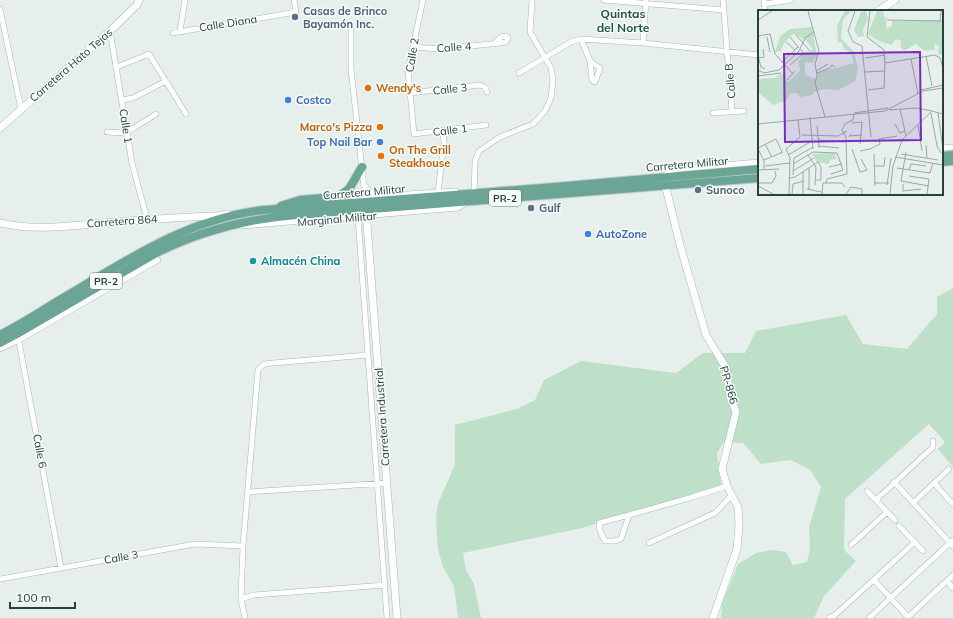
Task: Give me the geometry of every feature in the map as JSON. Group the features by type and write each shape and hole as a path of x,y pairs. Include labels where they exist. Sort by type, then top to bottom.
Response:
{"main road":[{"path":"943,156 953,155"},
{"path":"943,162 953,161"},
{"path":"274,210 285,204 300,200 342,195 349,189 362,167"},
{"name":"Carretera Militar","path":"0,343 196,231 274,216 366,206 664,181 758,169"},
{"name":"Carretera Militar","path":"664,181 758,178"},
{"name":"Carretera Militar","path":"0,335 17,334 147,248 245,213 342,204 366,206"}],"street":[{"name":"Carretera Hato Tejas","path":"0,128 110,31 137,5 139,0"},
{"name":"Calle Diana","path":"185,0 180,31 296,12 294,0"},
{"name":"Calle 2","path":"414,134 408,70 423,0"},
{"path":"472,197 475,161 479,151 500,137 533,124 545,111 551,98 553,80 551,68 530,32 532,0"},
{"path":"604,0 646,2 724,10"},
{"name":"Calle B","path":"723,0 732,112"},
{"path":"764,2 791,0"},
{"path":"879,10 894,0"},
{"path":"643,43 646,2"},
{"path":"0,9 2,29 21,110"},
{"path":"351,30 351,69 366,206"},
{"name":"Calle 1","path":"110,31 132,162 147,219"},
{"path":"173,33 180,31"},
{"path":"581,39 590,61"},
{"path":"519,73 571,42 581,39 643,43 758,55"},
{"name":"Calle 4","path":"413,46 440,49 495,43"},
{"path":"117,67 149,54 186,114"},
{"path":"122,100 133,98 166,81"},
{"name":"Calle 3","path":"410,93 480,86 485,87 487,92"},
{"path":"713,113 744,111"},
{"path":"107,132 127,132 156,114"},
{"name":"Calle 1","path":"414,134 486,125"},
{"path":"438,192 444,144 443,131"},
{"path":"943,148 953,147"},
{"path":"664,181 667,173 677,169 758,162"},
{"name":"PR-866","path":"664,181 680,245 706,335 726,368 730,396 736,412 722,469 731,496 738,507 739,526 737,549 713,618"},
{"path":"363,184 370,192 383,196"},
{"name":"Marginal Militar","path":"216,228 358,217 366,206 383,196 460,191 472,197 458,208 366,206"},
{"name":"Carretera Industrial","path":"366,206 397,618"},
{"name":"Carretera 864","path":"0,222 14,226 35,228 147,219 217,216 237,211 245,213"},
{"path":"191,217 196,231"},
{"path":"358,217 387,618"},
{"path":"0,349 17,334 158,260"},
{"path":"136,272 138,263"},
{"name":"Calle 6","path":"17,334 61,568"},
{"path":"245,618 242,599 243,546 258,370 264,364 368,355"},
{"path":"876,500 933,447 933,441"},
{"path":"913,503 949,469"},
{"path":"869,618 952,543 943,536 894,482"},
{"path":"248,492 387,483"},
{"path":"934,483 953,504"},
{"path":"629,515 621,539 605,541 600,531 599,523 727,486"},
{"path":"867,491 895,520"},
{"path":"649,543 715,513 731,496"},
{"path":"851,545 887,512"},
{"path":"899,526 923,551"},
{"path":"829,618 874,580 914,542"},
{"name":"Calle 3","path":"0,579 195,544 243,546"},
{"path":"874,580 908,617 953,575"},
{"path":"947,581 953,588"},
{"path":"242,599 254,595 385,585"}],"green space":[{"path":"953,288 953,467 938,449 945,442 929,424 845,499 844,550 856,561 824,596 814,618 721,618 722,604 738,564 756,553 772,550 786,552 793,565 807,562 810,549 809,527 821,487 810,470 791,460 761,464 743,443 724,442 717,453 721,485 582,528 463,553 466,570 474,584 481,618 458,618 454,586 443,567 438,549 436,517 438,503 455,465 455,425 517,409 535,400 544,380 581,361 676,373 703,353 745,353 756,331 846,315 863,344 907,349 937,314 937,297"}],"place":[{"name":"Casas de Brinco Bayamón Inc.","path":"295,17"},
{"name":"Wendy's","path":"368,88"},
{"name":"Costco","path":"288,100"},
{"name":"Marco's Pizza","path":"380,127"},
{"name":"Top Nail Bar","path":"380,142"},
{"name":"On The Grill Steakhouse","path":"381,156"},
{"name":"Sunoco","path":"698,190"},
{"name":"Gulf","path":"531,208"},
{"name":"AutoZone","path":"588,234"},
{"name":"Almacén China","path":"253,261"}],"district":[{"name":"Quintas del Norte","path":"623,20"}]}
